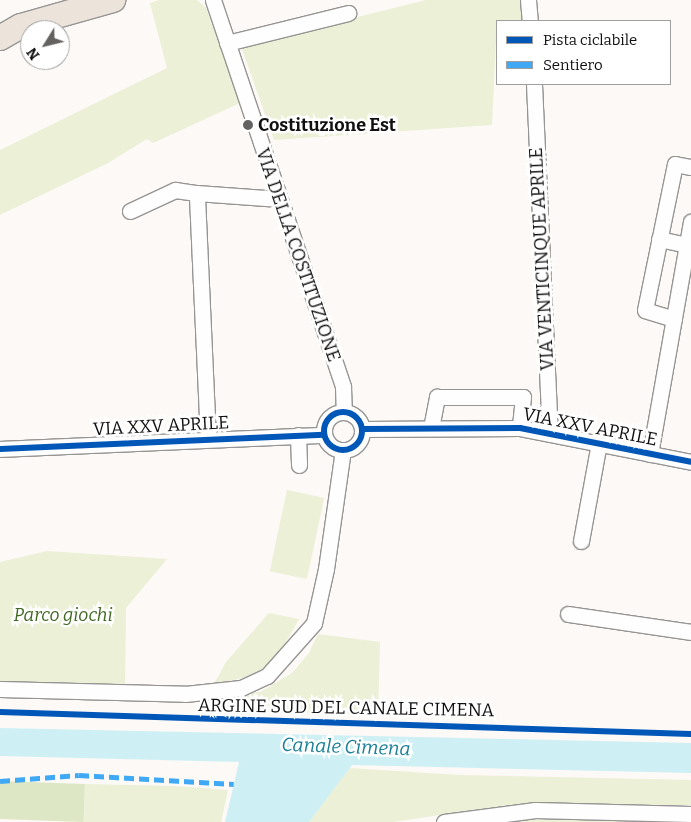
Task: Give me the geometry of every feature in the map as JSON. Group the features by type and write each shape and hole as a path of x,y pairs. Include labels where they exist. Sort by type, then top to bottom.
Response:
{"main road":[{"path":"0,38 21,26 113,0"}],"street":[{"name":"VIA DELLA COSTITUZIONE","path":"213,0 343,387 344,411"},
{"path":"528,0 530,20"},
{"path":"227,43 348,13"},
{"name":"VIA VENTICINQUE APRILE","path":"534,85 550,434"},
{"path":"674,319 646,310 675,164 691,167"},
{"path":"130,211 150,196 176,190 279,199"},
{"path":"197,193 208,438"},
{"path":"650,454 691,222"},
{"path":"659,239 687,245"},
{"path":"430,428 437,397 523,397 520,428"},
{"path":"344,411 359,419 362,429 358,442 343,450 329,443 324,435 328,418 344,411"},
{"name":"VIA XXV APRILE","path":"362,429 520,428 691,462"},
{"path":"298,435 299,464"},
{"name":"VIA XXV APRILE","path":"0,449 208,438 324,435"},
{"path":"581,541 599,444"},
{"path":"0,689 185,694 241,688 267,676 314,623 326,569 343,450"},
{"path":"568,614 691,632"},
{"path":"444,822 535,810 691,814"}],"green space":[{"path":"159,0 197,0 206,8 240,103 153,143 147,139 108,163 0,215 0,150 167,68 150,3"},
{"path":"426,0 520,0 524,20 496,20 492,125 274,140 241,46"},
{"path":"287,490 324,498 307,579 270,571"},
{"name":"Parco giochi","path":"47,551 167,559 126,608 125,684 0,681 0,562"},
{"path":"269,613 299,619 277,658 252,676 214,684 226,662"},
{"path":"318,634 380,642 378,714 203,711 202,700 260,692 292,673 309,653"},
{"path":"349,768 460,775 691,780 691,805 508,805 393,822 309,822"},
{"path":"0,781 85,784 84,822 0,819"},
{"path":"85,784 175,786 228,790 221,822 84,822"},
{"path":"640,818 691,822 488,822 507,820"}],"water":[{"name":"Canale Cimena","path":"0,728 691,743 691,773 352,765 309,822 225,822 239,762 0,756"}],"marked path":[{"path":"0,781 79,775 234,784"}],"cycle path":[{"path":"343,412 350,413 356,418 361,424 362,431 361,438 356,444 350,449 343,450 336,449 330,444 325,438 324,431 325,424 330,418 336,413 343,412"},
{"path":"362,429 520,428 691,462"},
{"path":"0,449 324,435"},
{"name":"ARGINE SUD DEL CANALE CIMENA","path":"0,712 691,734"}],"place":[{"name":"Costituzione Est","path":"248,125"}]}
